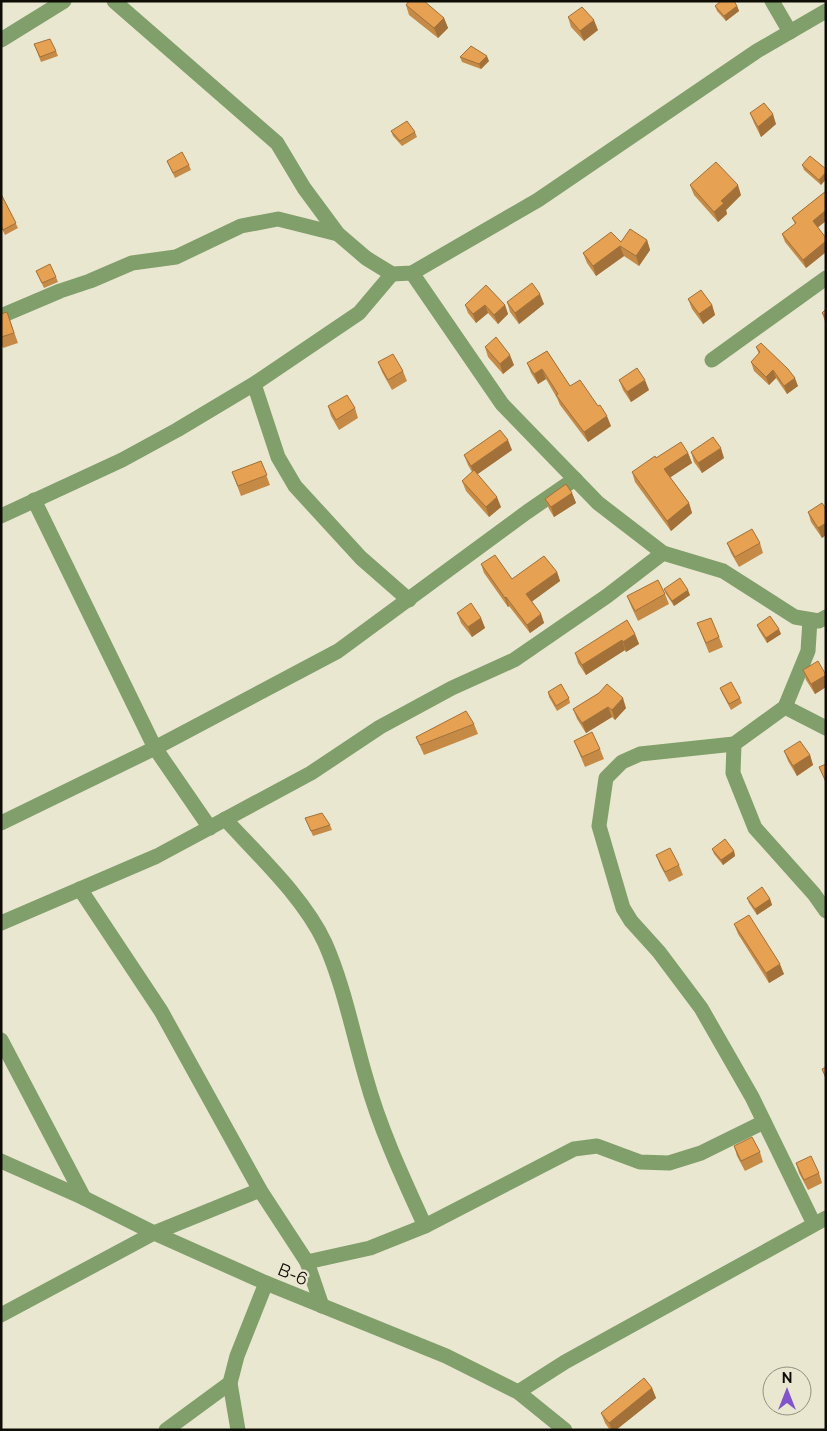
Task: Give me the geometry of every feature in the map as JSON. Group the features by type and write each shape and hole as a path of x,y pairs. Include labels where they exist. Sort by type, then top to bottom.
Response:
{"street":[{"path":"1,40 64,1"},
{"path":"114,1 277,144 304,188 338,234 366,258 392,274 412,274 538,200 757,51 826,11"},
{"path":"772,1 790,32"},
{"path":"1,316 132,263 176,257 241,226 278,219 338,234"},
{"path":"1,516 122,460 178,430 254,384 359,313 392,274"},
{"path":"412,274 502,404 598,503 663,553 723,571 795,617 819,621 826,617"},
{"path":"712,360 826,278"},
{"path":"254,384 278,457 295,486 361,558 409,600"},
{"path":"1,824 155,748 338,651 575,479"},
{"path":"34,500 155,748 210,828"},
{"path":"1,923 157,856 311,773 380,727 452,688 514,660 607,596 663,553"},
{"path":"518,1392 565,1362 820,1221 701,1008 658,952 631,921 623,908 599,826 606,778 622,762 640,754 734,744 785,707 808,651 810,620"},
{"path":"785,707 826,728"},
{"path":"734,744 733,774 755,828 814,894 826,911"},
{"path":"225,819 300,903 325,943 350,1014 366,1080 394,1157 425,1226"},
{"path":"80,889 161,1011 260,1190 306,1262 322,1306"},
{"path":"1,1040 84,1198"},
{"path":"306,1262 370,1248 425,1226 574,1149 597,1146 640,1162 669,1163 701,1153 764,1122"},
{"name":"B-6","path":"1,1160 84,1198 154,1234 266,1283 446,1356 518,1392 565,1430"},
{"path":"1,1315 154,1234 260,1190"},
{"path":"238,1430 230,1383 237,1356 266,1283"},
{"path":"166,1430 230,1383"}],"building":[{"path":"409,1 424,1 444,18 434,28 406,5"},
{"path":"721,1 734,1 737,6 724,16 715,6"},
{"path":"582,7 594,20 580,31 568,17"},
{"path":"50,39 56,51 40,57 34,44"},
{"path":"471,46 487,56 479,64 460,57"},
{"path":"764,103 773,114 758,127 750,113"},
{"path":"407,121 415,132 400,141 391,131"},
{"path":"182,152 189,165 173,173 167,161"},
{"path":"810,156 826,169 826,172 819,180 802,165"},
{"path":"716,162 738,185 721,201 724,203 714,212 690,185"},
{"path":"826,191 826,210 813,221 826,238 826,241 803,260 782,234 796,223 792,218"},
{"path":"1,194 16,223 3,230 1,226"},
{"path":"630,229 647,240 636,256 620,246 593,266 583,253 611,232 621,242"},
{"path":"50,264 56,277 42,283 36,271"},
{"path":"532,283 540,294 515,313 507,302"},
{"path":"486,285 505,305 494,315 485,305 473,314 465,305"},
{"path":"701,290 712,305 699,314 688,299"},
{"path":"826,309 826,317 822,313"},
{"path":"7,312 14,333 1,337 1,314"},
{"path":"496,337 510,355 500,364 485,347"},
{"path":"761,343 795,378 784,386 773,370 766,377 751,362 760,352 756,347"},
{"path":"547,351 570,386 580,380 607,416 584,432 556,395 558,394 542,369 534,374 527,363"},
{"path":"393,354 403,371 388,380 378,362"},
{"path":"637,368 645,380 627,392 619,380"},
{"path":"347,395 355,408 336,420 328,406"},
{"path":"500,430 508,440 471,466 464,455"},
{"path":"713,437 721,448 698,463 691,452"},
{"path":"681,442 688,453 664,469 689,503 667,521 632,472 655,456 656,458"},
{"path":"261,461 267,475 238,486 232,472"},
{"path":"474,470 497,497 486,507 462,481"},
{"path":"566,484 572,493 551,507 545,499"},
{"path":"822,503 826,509 826,523 818,528 808,512"},
{"path":"752,529 760,543 735,557 727,543"},
{"path":"495,555 512,579 544,556 557,572 526,594 541,614 527,625 481,564"},
{"path":"680,578 688,590 672,601 664,589"},
{"path":"658,580 665,594 635,611 627,596"},
{"path":"471,603 481,618 468,627 457,613"},
{"path":"770,616 779,629 766,638 757,625"},
{"path":"711,618 719,637 706,643 697,623"},
{"path":"627,620 635,634 582,665 575,653"},
{"path":"818,661 826,675 811,684 803,670"},
{"path":"731,682 740,698 729,704 720,688"},
{"path":"561,684 569,698 556,706 548,692"},
{"path":"607,684 623,698 612,710 608,707 582,723 573,709 599,693"},
{"path":"466,711 474,724 420,745 416,737"},
{"path":"592,732 600,749 582,757 574,741"},
{"path":"800,741 810,755 793,766 784,751"},
{"path":"826,764 826,782 819,767"},
{"path":"322,813 330,825 311,831 305,818"},
{"path":"725,839 734,851 721,860 712,849"},
{"path":"670,848 679,865 665,872 656,855"},
{"path":"762,887 770,899 755,909 747,898"},
{"path":"749,915 780,964 766,973 734,924"},
{"path":"826,1067 826,1078 822,1069"},
{"path":"752,1137 760,1152 741,1161 734,1146"},
{"path":"811,1156 819,1173 804,1180 796,1163"},
{"path":"644,1378 652,1388 609,1423 601,1413"}]}
